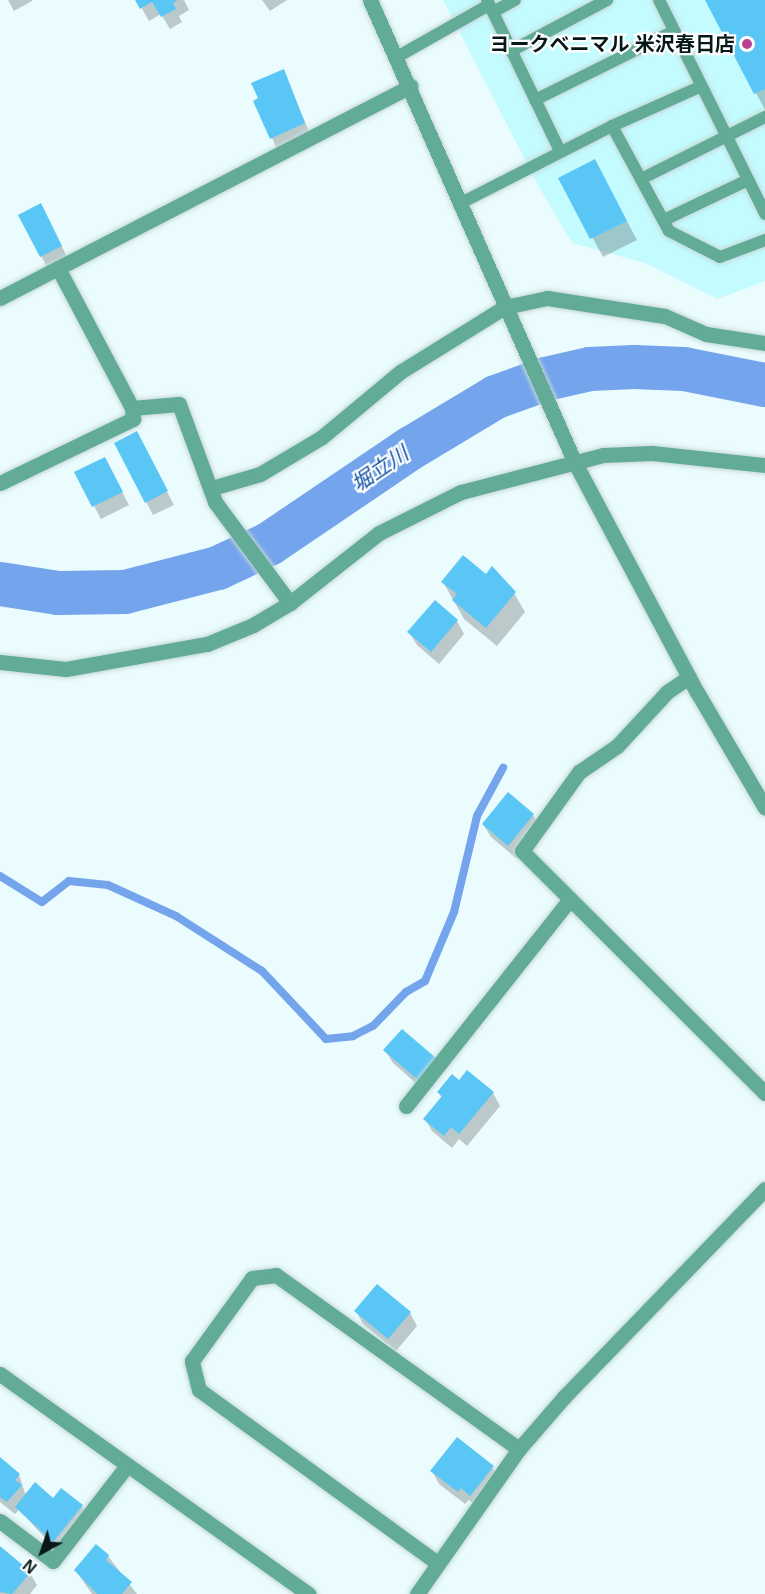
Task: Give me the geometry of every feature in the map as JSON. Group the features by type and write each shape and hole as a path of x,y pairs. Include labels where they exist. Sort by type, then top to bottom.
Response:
{"street":[{"path":"370,0 575,463 689,677 765,808"},
{"path":"0,298 410,86"},
{"path":"0,483 133,419 132,408 58,268"},
{"path":"213,495 260,474 322,437 400,372 505,307 547,298 665,316 706,334 765,344"},
{"path":"132,408 179,404 213,495 290,603"},
{"path":"0,662 66,669 207,644 254,625 290,603 379,533 461,492 603,455 652,453 765,465"},
{"path":"689,677 668,692 617,746 579,772 522,851 765,1093"},
{"path":"406,1106 570,899"},
{"path":"417,1594 436,1562 519,1449 564,1396 765,1189"},
{"path":"436,1562 199,1390 192,1360 232,1305 252,1278 276,1275 519,1449"},
{"path":"0,1374 126,1467 308,1594"},
{"path":"0,1521 53,1561 126,1467"}],"lane":[{"path":"397,57 490,6 515,0"},
{"path":"512,51 607,0"},
{"path":"659,0 765,214"},
{"path":"490,6 560,152"},
{"path":"536,100 674,31"},
{"path":"461,203 612,126 702,86"},
{"path":"641,179 765,117"},
{"path":"612,126 669,231 720,257 765,240"},
{"path":"664,220 748,180"}],"shaded area":[{"path":"443,0 765,0 765,281 717,299 645,263 572,243 538,185"}],"building":[{"path":"135,0 178,0 173,3 176,9 161,17 152,2 140,9"},
{"name":"ヨークベニマル 米沢春日店","path":"705,0 765,0 765,89 754,94"},
{"path":"284,69 305,123 270,139 253,101 258,98 251,83"},
{"path":"595,159 627,221 590,239 558,178"},
{"path":"41,203 62,246 40,257 18,215"},
{"path":"137,431 168,491 145,503 114,443"},
{"path":"105,457 123,492 92,507 74,472"},
{"path":"463,555 486,574 492,566 516,592 486,628 452,600 457,594 441,582"},
{"path":"435,600 458,620 431,652 407,632"},
{"path":"508,792 534,814 508,846 482,824"},
{"path":"402,1029 436,1058 418,1080 383,1050"},
{"path":"467,1070 494,1092 459,1134 451,1127 444,1136 423,1119 442,1096 437,1092 452,1074 459,1080"},
{"path":"377,1284 411,1312 388,1339 354,1311"},
{"path":"457,1437 494,1466 470,1496 461,1488 458,1492 430,1471"},
{"path":"0,1457 20,1474 15,1480 22,1485 7,1502 0,1497"},
{"path":"35,1482 53,1498 61,1488 83,1505 53,1542 15,1507"},
{"path":"96,1544 109,1555 106,1560 132,1582 122,1594 97,1594 74,1570"},
{"path":"0,1546 31,1572 12,1594 0,1592"}],"waterway":[{"name":"堀立川","path":"0,584 58,593 125,592 218,568 269,544 411,448 496,397 546,379 590,369 634,367 684,369 765,385"},
{"path":"0,876 42,902 69,881 108,885 176,916 262,971 326,1039 353,1036 373,1026 406,992 425,981 454,912 477,816 503,768"}],"place":[{"name":"ヨークベニマル 米沢春日店","path":"747,44"}]}
